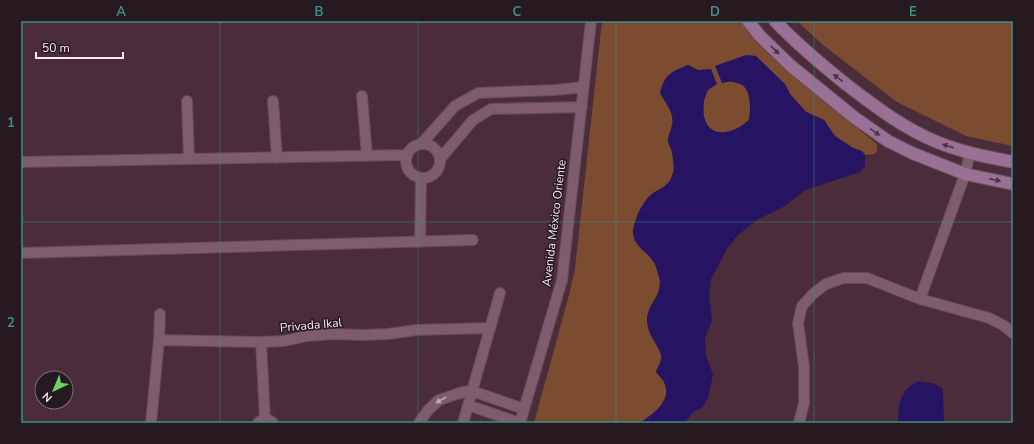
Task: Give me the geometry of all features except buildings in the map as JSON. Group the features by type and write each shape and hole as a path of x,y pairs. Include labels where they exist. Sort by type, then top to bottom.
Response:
{"street":[{"name":"Avenida México Oriente","path":"520,423 562,280 591,21"},
{"path":"748,21 760,36 791,66 888,141 912,153 965,174 1013,184"},
{"path":"775,21 785,32 831,73 902,126 937,142 970,153 1013,162"},
{"path":"422,144 455,106 478,93 555,90 584,87"},
{"path":"362,96 367,156"},
{"path":"187,101 189,159"},
{"path":"273,101 277,158"},
{"path":"440,159 437,151 431,145 422,144 412,147 406,156 406,166 412,174 421,179 431,177 438,170 440,159 473,120 491,109 582,107"},
{"path":"920,299 965,174 970,153"},
{"path":"21,162 406,156"},
{"path":"420,241 421,179"},
{"path":"21,253 473,240"},
{"path":"799,423 804,403 804,367 798,323 802,306 814,293 826,284 844,278 867,278 920,299 988,318 1003,325 1013,333"},
{"path":"463,423 500,293"},
{"path":"151,423 160,314"},
{"name":"Privada Ikal","path":"159,340 261,342 284,341 307,336 327,334 362,335 388,334 416,330 490,328"},
{"path":"261,342 265,422"},
{"path":"419,423 428,410 439,400 451,395 472,391 524,409"},
{"path":"468,405 520,423"}],"shaded area":[{"path":"602,21 742,21 755,41 813,92 877,144 877,151 874,154 865,155 862,151 853,148 835,136 824,120 806,112 790,94 785,84 730,61 715,66 730,81 745,86 749,93 751,108 749,120 732,131 716,132 710,128 706,122 704,100 708,89 717,84 698,70 688,65 660,93 671,112 673,121 668,140 672,152 674,171 670,182 652,194 637,214 648,255 656,265 660,282 658,293 649,309 650,334 662,355 656,372 664,382 666,395 660,407 639,423 534,423 575,269"},
{"path":"797,21 1013,21 1013,146 966,136 897,102 823,45"},
{"path":"746,55 756,56 785,84 790,94 806,112 824,120 835,136 853,148 862,151 865,155 865,166 860,172 805,190 785,206 757,220 738,235 727,249 711,279 709,295 712,320 705,338 706,356 713,374 709,395 703,407 693,412 686,423 639,423 660,407 666,395 664,382 656,372 661,361 661,355 658,346 647,326 647,316 660,287 660,278 654,262 636,243 633,233 633,228 642,206 649,196 668,183 674,171 672,152 668,143 673,122 669,109 660,93 666,78 677,69 688,65 698,70 711,69 717,84 708,90 704,99 704,114 706,122 710,128 716,132 732,131 749,120 749,97 744,86 731,82 722,83 715,66"},
{"path":"918,381 932,383 942,388 944,423 898,423 901,399 907,389"}]}
